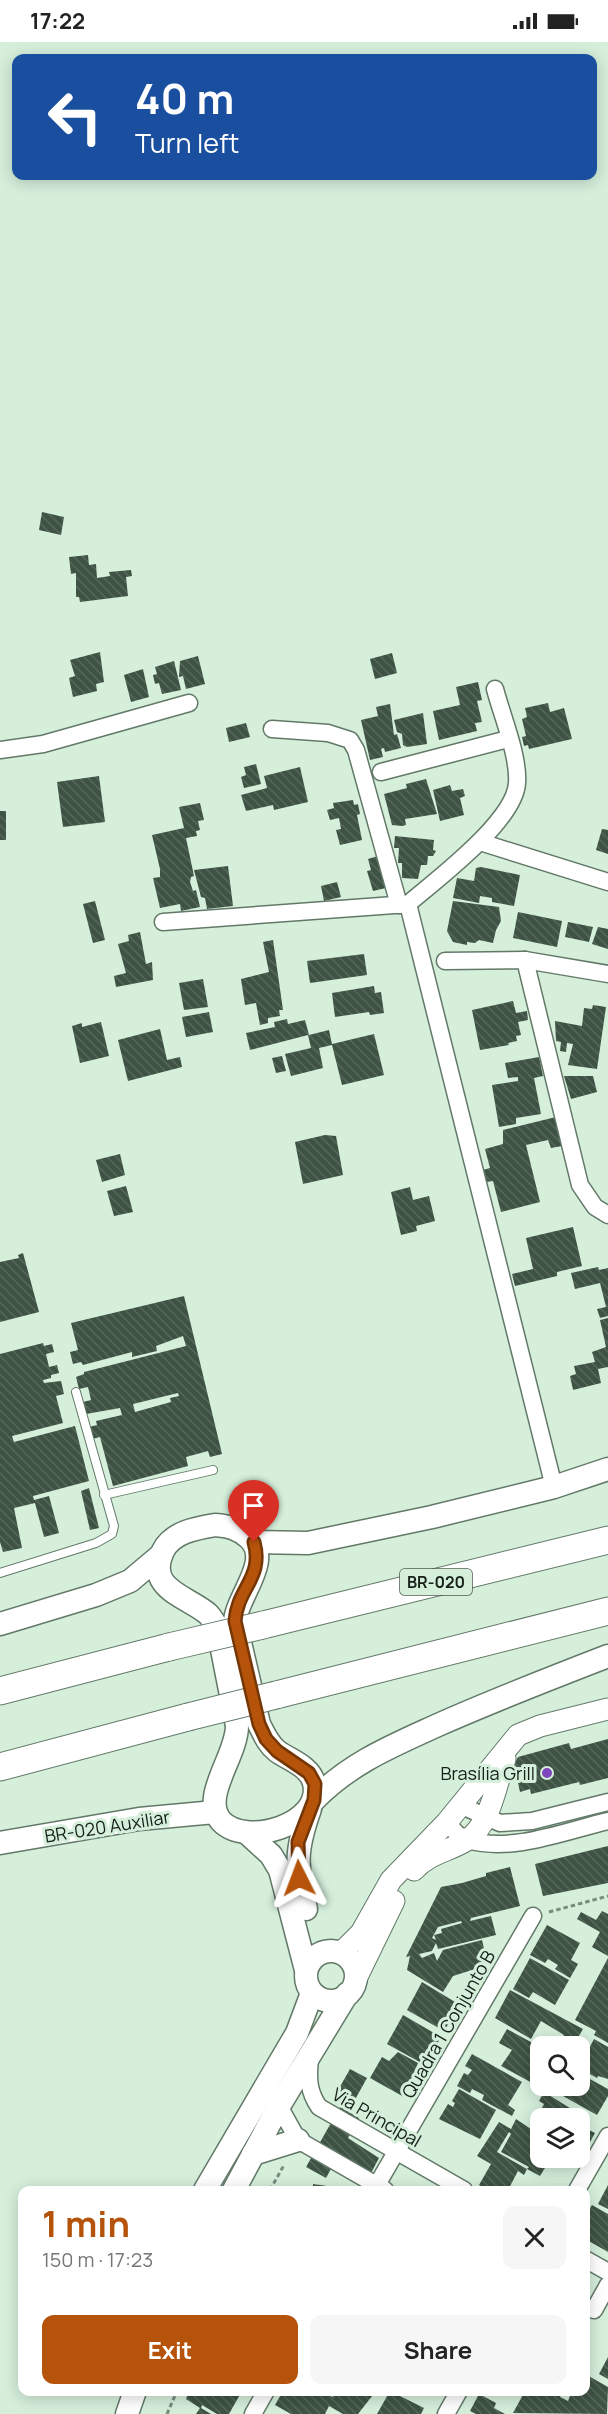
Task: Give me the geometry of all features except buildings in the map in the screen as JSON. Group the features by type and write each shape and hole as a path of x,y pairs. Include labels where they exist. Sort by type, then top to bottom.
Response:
{"highway":[{"name":"BR-020","path":"0,1691 169,1647 608,1540"},
{"path":"0,1767 608,1611"}],"main road":[{"path":"254,1542 308,1543 432,1517 554,1487 608,1469"},
{"path":"0,1624 96,1595 130,1581 161,1555 166,1546 178,1535 215,1525 242,1531 254,1542 257,1566 236,1608 235,1621 256,1713 266,1739 277,1751 309,1773 315,1784 312,1804 298,1842 297,1865 308,1920 332,1952 354,1966 351,1988 279,2106 236,2186"},
{"path":"161,1555 159,1570 163,1583 174,1594 210,1615 218,1629 237,1726 237,1740 216,1786 215,1812 222,1822 235,1831 248,1833 270,1831 286,1825 312,1804 345,1771 401,1742 506,1695 608,1656"},
{"name":"BR-020 Auxiliar","path":"0,1843 139,1819 215,1812"},
{"path":"248,1833 271,1855 280,1870 306,1970 308,1986 312,1993 318,1998 334,2000 351,1988"},
{"path":"306,1970 314,1956 332,1952"},
{"path":"207,2186 297,2032 312,1993"},
{"path":"269,2077 279,2106"},
{"path":"253,2154 298,2140"},
{"path":"127,2414 133,2396"}],"street":[{"path":"163,922 404,904 480,842 511,802 517,784 495,689"},
{"path":"0,750 43,744 189,703"},
{"path":"272,729 328,733 350,740 356,750 404,904 554,1487"},
{"path":"381,772 508,739"},
{"path":"480,842 608,882"},
{"path":"525,960 580,1185 595,1208 608,1215"},
{"path":"445,961 525,960 608,974"},
{"path":"332,1952 361,1933 391,1880 447,1822 518,1735 540,1726 608,1709"},
{"path":"351,1988 399,1890 417,1867 436,1853 467,1840 485,1818 508,1750"},
{"path":"460,1805 500,1823 532,1821 608,1802"},
{"path":"532,1821 535,1839"},
{"path":"447,1822 467,1840 501,1844 535,1839 608,1821"},
{"name":"Quadra 1 Conjunto B","path":"380,2186 396,2151 533,1916"},
{"name":"Via Principal","path":"311,2053 308,2080 311,2096 319,2108 457,2186"},
{"path":"279,2106 298,2140 376,2186"},
{"path":"579,2186 608,2136"},
{"path":"590,2262 608,2272"},
{"path":"596,2311 608,2285"},
{"path":"253,2414 263,2396"},
{"path":"446,2414 456,2396"}],"lane":[{"path":"0,1573 107,1539 112,1534 114,1526 76,1392"},
{"path":"104,1495 213,1470"}],"path":[{"path":"533,1916 608,1896"},
{"path":"167,2414 175,2396"}],"place":[{"name":"Brasília Grill","path":"547,1773"}],"route":[{"path":"254,1542 257,1566 236,1608 235,1621 259,1724 266,1739 277,1751 309,1773 315,1784 314,1800 298,1842 299,1878"}]}
